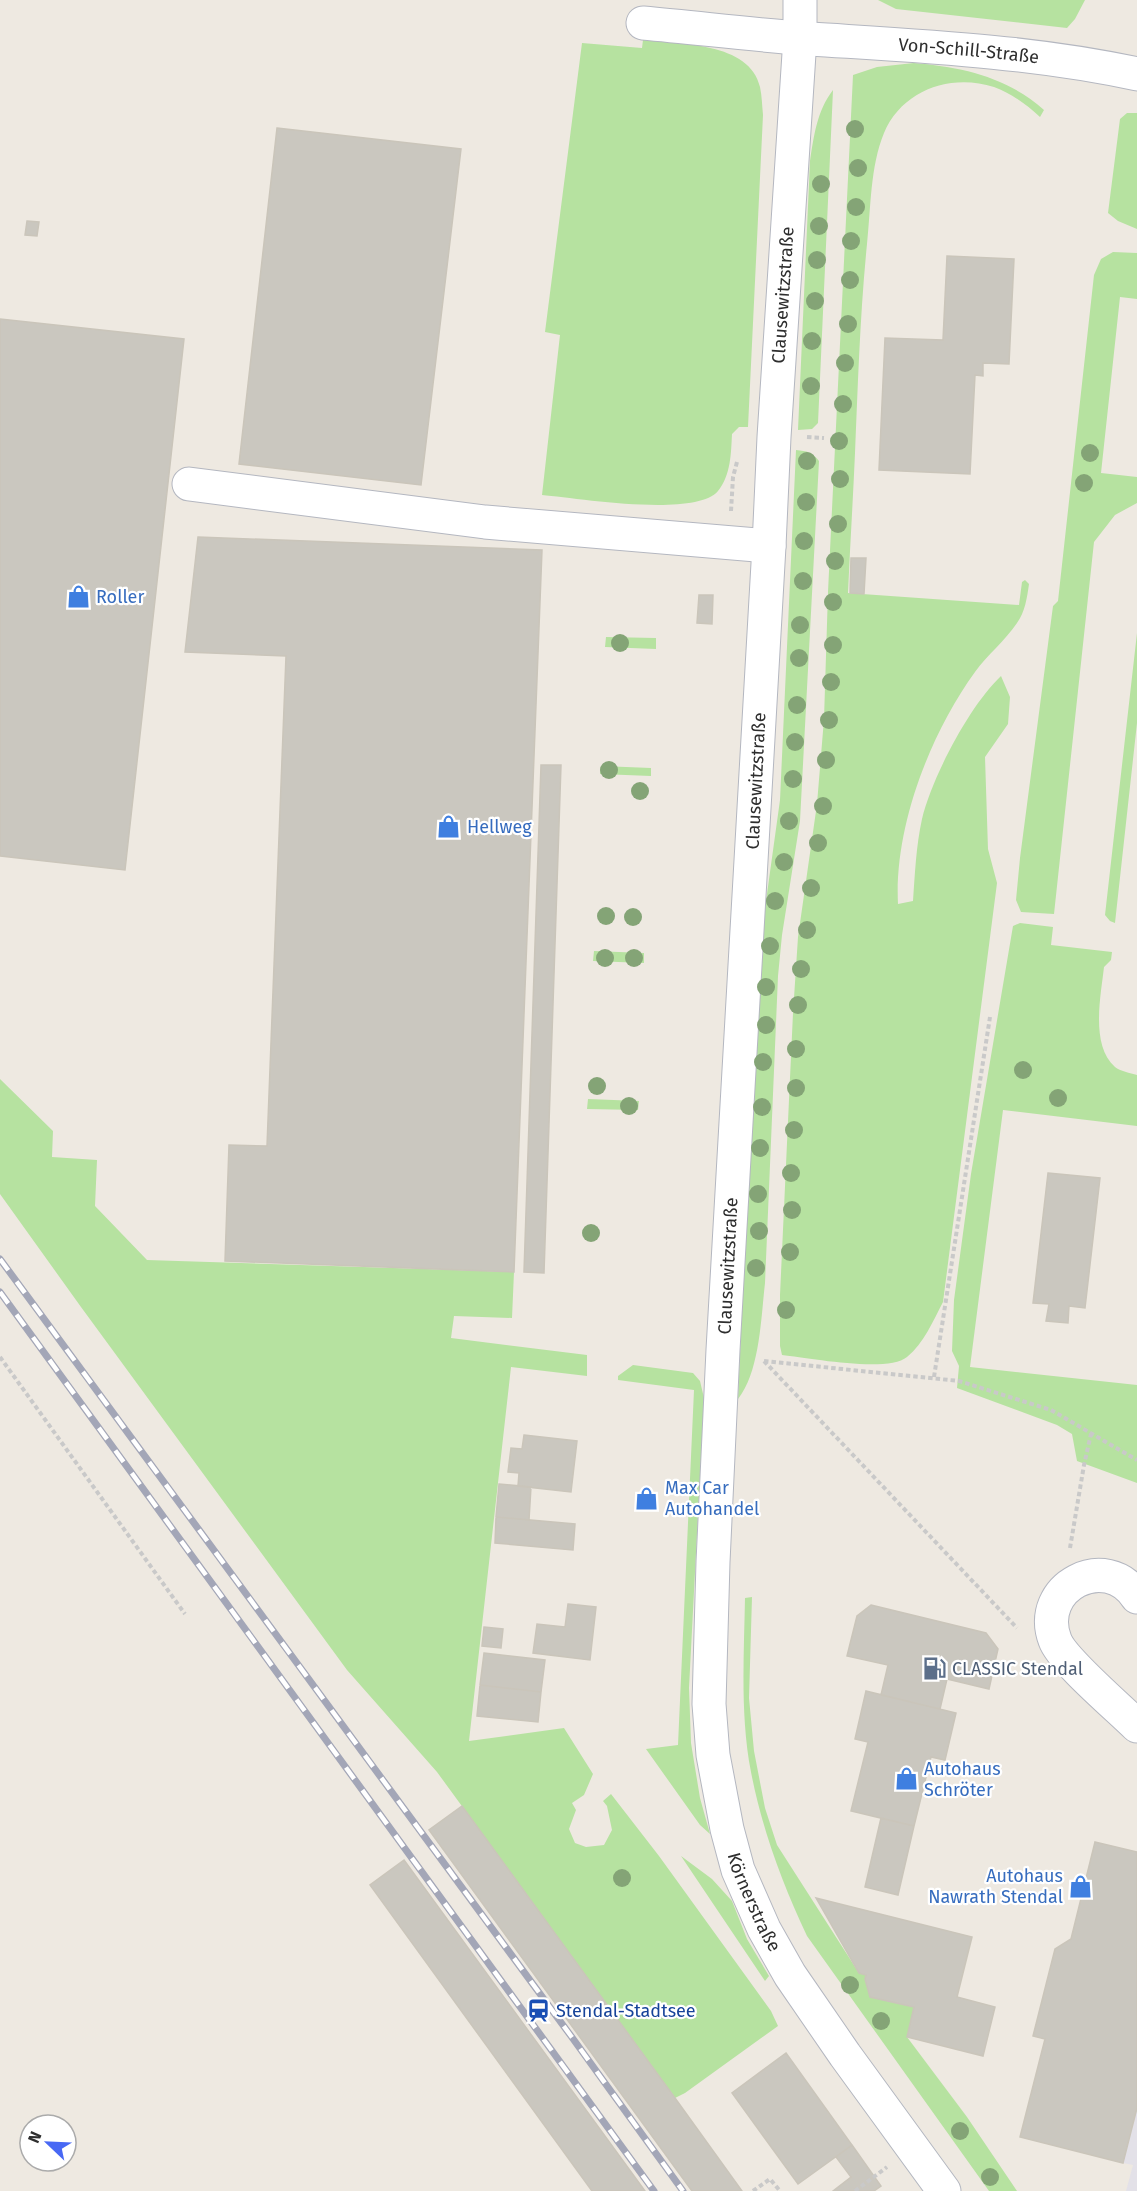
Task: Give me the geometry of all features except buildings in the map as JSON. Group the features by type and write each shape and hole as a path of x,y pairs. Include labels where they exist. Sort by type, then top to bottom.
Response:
{"street":[{"name":"Clausewitzstraße","path":"713,1562 723,1350 770,546 774,436 800,38 800,0"},
{"name":"Von-Schill-Straße","path":"643,23 800,38 936,47 1102,67 1137,74"},
{"path":"189,484 484,522 770,546"},
{"name":"Körnerstraße","path":"713,1562 709,1704 713,1755 727,1829 738,1869 764,1929 790,1975 944,2191"},
{"path":"1137,1597 1132,1589 1117,1579 1098,1575 1072,1582 1055,1604 1051,1622 1055,1641 1065,1656 1137,1726"}],"path":[{"path":"934,1377 990,1017"},
{"path":"0,1357 185,1614"},
{"path":"1020,1631 764,1361 934,1377 970,1384 1051,1410 1137,1460"},
{"path":"1072,1582 1070,1552 1091,1434"},
{"path":"753,2191 770,2179 780,2191"}],"shaded area":[{"path":"1137,2108 1137,2191 1126,2191 1133,2165 1123,2163"}],"green space":[{"path":"878,0 1085,0 1075,19 1067,28 896,9"},
{"path":"643,40 693,45 728,53 743,61 754,72 760,87 763,115 748,427 739,427 732,434 730,464 726,478 718,491 705,499 661,505 542,495 560,335 545,332 582,43 642,48"},
{"path":"914,63 949,67 983,76 1015,89 1044,110 1040,117 1019,100 994,87 978,83 945,84 915,96 892,118 884,133 879,146 872,188 865,270 848,593 1019,605 1022,582 1025,580 1029,584 1020,619 975,672 943,724 918,782 902,844 898,874 898,904 913,901 922,819 943,763 977,705 1001,676 1010,697 1008,724 985,757 988,849 997,883 943,1302 923,1338 907,1357 897,1362 866,1364 782,1355 780,1295 798,937 817,804 824,719 853,75 877,67"},
{"path":"833,90 818,423 812,429 798,430 810,161 820,115"},
{"path":"1127,113 1137,113 1137,229 1118,221 1108,213 1120,119"},
{"path":"1113,252 1137,253 1137,299 1120,297 1101,473 1137,477 1137,503 1115,515 1094,542 1054,914 1021,912 1016,900 1020,858 1053,606 1058,601 1094,275 1101,259"},
{"path":"796,450 809,452 819,461 800,821 782,935 778,976 762,1312 751,1374 738,1399 756,993 761,937 780,800"},
{"path":"1137,633 1137,723 1115,923 1105,915"},
{"path":"606,637 656,638 656,649 605,647"},
{"path":"601,766 651,768 651,776 600,774"},
{"path":"1020,923 1053,927 1051,945 1112,952 1111,960 1104,967 1099,1019 1100,1033 1107,1058 1122,1071 1137,1075 1137,1126 1003,1110 970,1367 1137,1385 1137,1483 1077,1461 1072,1434 1057,1425 957,1388 959,1366 952,1351 954,1300 971,1174 1013,926"},
{"path":"594,951 644,953 644,963 593,961"},
{"path":"0,1079 53,1131 52,1157 97,1160 95,1206 147,1260 514,1272 512,1318 454,1316 451,1338 587,1355 587,1376 511,1367 469,1741 564,1728 593,1774 584,1795 572,1803 576,1810 569,1829 575,1843 586,1847 604,1845 612,1830 607,1806 603,1801 611,1794 659,1856 771,2011 778,2026 675,2098 437,1772 347,1670 0,1194"},
{"path":"588,1099 639,1101 638,1110 587,1109"},
{"path":"633,1365 693,1373 700,1381 704,1398 689,1688 691,1743 700,1798 710,1834 700,1825 646,1749 678,1745 694,1390 618,1380 618,1376"},
{"path":"752,1597 749,1698 754,1751 765,1808 777,1845 859,1973 866,1975 870,1997 914,2007 907,2037 967,2117 1017,2191 989,2191 807,1936 798,1916 767,1835 751,1772 745,1729 744,1685 745,1598"},
{"path":"681,1856 712,1879 732,1901 747,1939 769,1976 765,1981"}],"railway":[{"path":"0,1259 683,2191"},
{"path":"0,1292 654,2191"}],"place":[{"name":"Roller","path":"78,597"},
{"name":"Hellweg","path":"449,827"},
{"name":"Max Car Autohandel","path":"647,1498"},
{"name":"CLASSIC Stendal","path":"934,1669"},
{"name":"Autohaus Schröter","path":"906,1779"},
{"name":"Autohaus Nawrath Stendal","path":"1081,1886"},
{"name":"Stendal-Stadtsee","path":"538,2011"}]}
